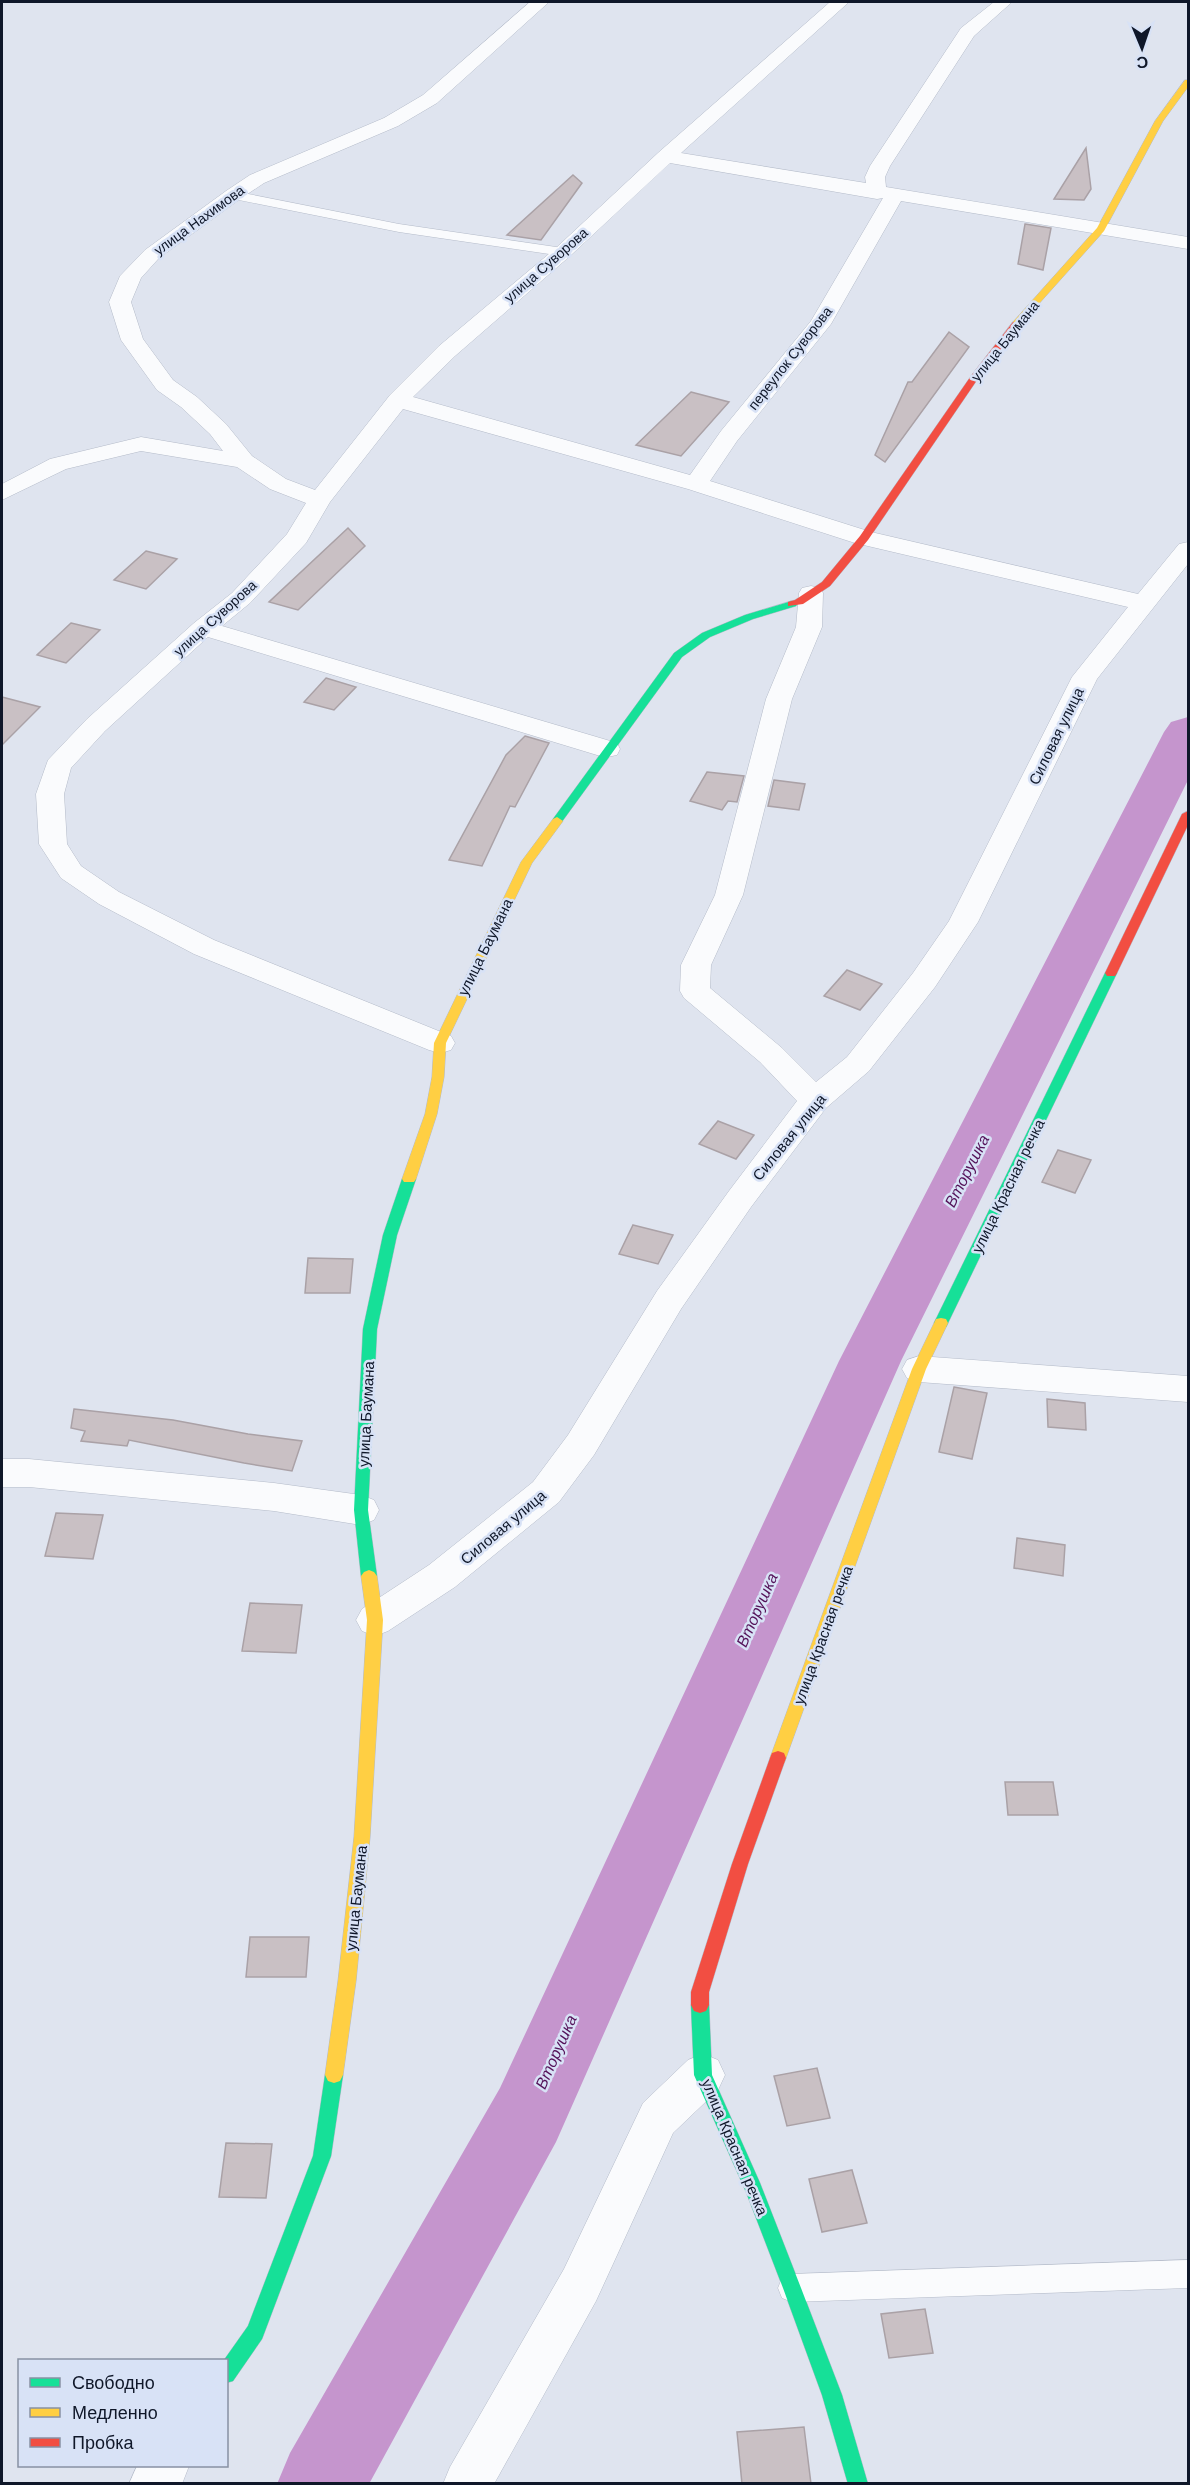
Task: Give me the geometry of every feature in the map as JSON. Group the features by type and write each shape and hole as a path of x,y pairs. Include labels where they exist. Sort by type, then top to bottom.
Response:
{"street":[{"name":"улица Нахимова","path":"320,500 278,484 244,461 218,429 189,402 165,385 132,340 120,302 131,276 152,254 257,179 391,122 430,99 540,2"},
{"name":"улица Суворова","path":"440,1043 340,1004 194,942 109,898 71,872 54,844 50,794 58,766 96,725 203,628 241,598 297,538 320,500 398,400 447,351 563,252 666,156 840,2"},
{"name":"переулок Суворова","path":"696,484 729,436 820,324 862,254 885,194 875,177 880,166 967,32 1004,2"},
{"name":"улица Баумана","path":"228,2371 255,2332 322,2156 347,1981 362,1837 375,1620 361,1510 370,1329 390,1235 431,1114 438,1077 440,1043 527,862 607,749 678,655 706,635 749,617 799,602 826,584 864,538 974,378 1017,323 1101,229 1159,121 1188,82"},
{"path":"666,156 1188,243"},
{"path":"398,400 696,484 864,538 1144,603"},
{"path":"2,493 58,464 141,444 244,461"},
{"name":"Силовая улица","path":"375,1620 442,1576 546,1492 581,1444 669,1300 740,1199 815,1100 858,1064 924,980 963,922 1085,677 1188,549"},
{"path":"811,593 809,627 779,699 729,895 696,965 695,992 771,1055 815,1100"},
{"path":"203,628 607,749"},
{"name":"улица Красная речка","path":"858,2484 832,2395 792,2288 754,2189 703,2075 700,1992 740,1864 919,1369 1188,814"},
{"path":"919,1369 1188,1389"},
{"path":"2,1473 41,1474 262,1496 361,1510"},
{"path":"467,2484 580,2285 658,2118 703,2075"},
{"path":"153,2484 164,2467"}],"lane":[{"path":"233,195 387,226 563,252"},
{"path":"792,2288 1188,2274"}],"building":[{"path":"1086,148 1091,189 1084,200 1054,199"},
{"path":"573,175 582,183 541,240 507,235"},
{"path":"1025,224 1051,228 1043,270 1018,264"},
{"path":"949,332 969,347 885,462 875,455 908,382 912,382"},
{"path":"691,392 729,402 681,456 636,445"},
{"path":"348,528 365,546 298,610 269,602"},
{"path":"146,551 177,559 146,589 114,580"},
{"path":"71,623 100,630 66,663 37,655"},
{"path":"326,678 356,687 334,710 304,702"},
{"path":"2,697 40,707 2,745"},
{"path":"525,736 549,743 515,807 510,806 482,866 449,860 506,755"},
{"path":"707,772 744,776 737,802 728,801 722,810 690,801"},
{"path":"774,780 805,784 799,810 768,806"},
{"path":"847,970 882,984 860,1010 824,996"},
{"path":"718,1121 754,1135 736,1159 699,1144"},
{"path":"1058,1150 1091,1160 1075,1193 1042,1182"},
{"path":"633,1225 673,1235 658,1264 619,1254"},
{"path":"308,1258 353,1259 350,1293 305,1293"},
{"path":"954,1387 987,1393 972,1459 939,1452"},
{"path":"1047,1399 1085,1403 1086,1430 1048,1427"},
{"path":"74,1409 173,1420 302,1441 292,1471 129,1440 127,1446 81,1441 85,1431 71,1428"},
{"path":"56,1513 103,1515 93,1559 45,1556"},
{"path":"1017,1538 1065,1545 1063,1576 1014,1568"},
{"path":"250,1603 302,1605 296,1653 242,1651"},
{"path":"1005,1782 1053,1782 1058,1815 1008,1815"},
{"path":"250,1937 309,1937 306,1977 246,1977"},
{"path":"817,2068 830,2118 787,2126 774,2076"},
{"path":"226,2143 272,2144 266,2198 219,2197"},
{"path":"852,2170 867,2223 822,2232 809,2179"},
{"path":"925,2309 933,2353 889,2358 881,2314"},
{"path":"804,2427 811,2484 742,2484 737,2432"}],"waterway":[{"name":"Вторушка","path":"321,2484 528,2115 870,1361 1188,732"}],"traffic: fast":[{"path":"557,821 678,655 706,635 749,617 792,604"},
{"path":"941,1323 1111,973"},
{"path":"369,1576 361,1510 370,1329 390,1235 409,1179"},
{"path":"700,2005 703,2075 754,2189 792,2288 832,2395 858,2484"},
{"path":"228,2371 255,2332 322,2156 334,2075"}],"traffic: slow":[{"path":"1016,324 1101,229 1159,121 1188,82"},
{"path":"409,1179 431,1114 438,1077 440,1043 527,862 557,821"},
{"path":"778,1758 919,1369 941,1323"},
{"path":"334,2075 347,1981 362,1837 375,1620 369,1576"}],"traffic: jam":[{"path":"792,604 799,602 826,584 864,538 974,378 1016,324"},
{"path":"1111,973 1188,814"},
{"path":"700,2005 700,1992 740,1864 778,1758"}]}
